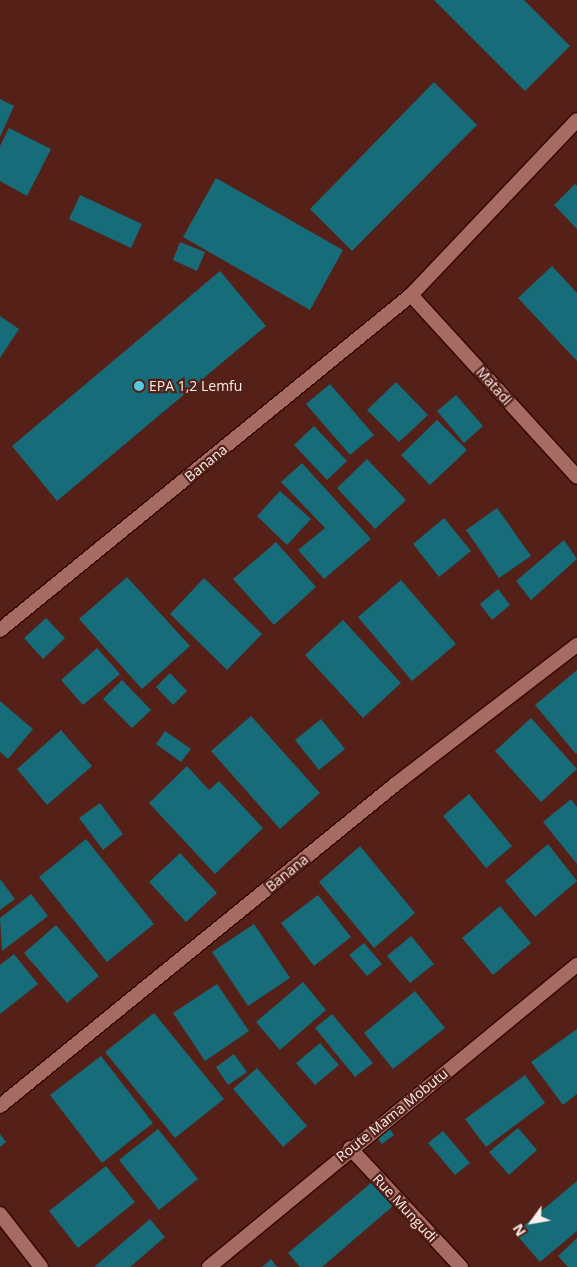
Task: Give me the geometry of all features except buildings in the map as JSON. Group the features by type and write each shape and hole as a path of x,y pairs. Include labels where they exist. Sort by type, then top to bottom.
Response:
{"street":[{"name":"Banana","path":"0,630 411,295 577,120"},
{"name":"Matadi","path":"411,295 577,477"},
{"name":"Banana","path":"0,1106 397,783 577,645"},
{"name":"Route Mama Mobutu","path":"208,1267 350,1148 577,965"},
{"name":"Rue Mungudi","path":"350,1148 461,1267"},
{"path":"0,1214 41,1267"}],"place":[{"name":"EPA 1,2 Lemfu","path":"139,386"}]}
